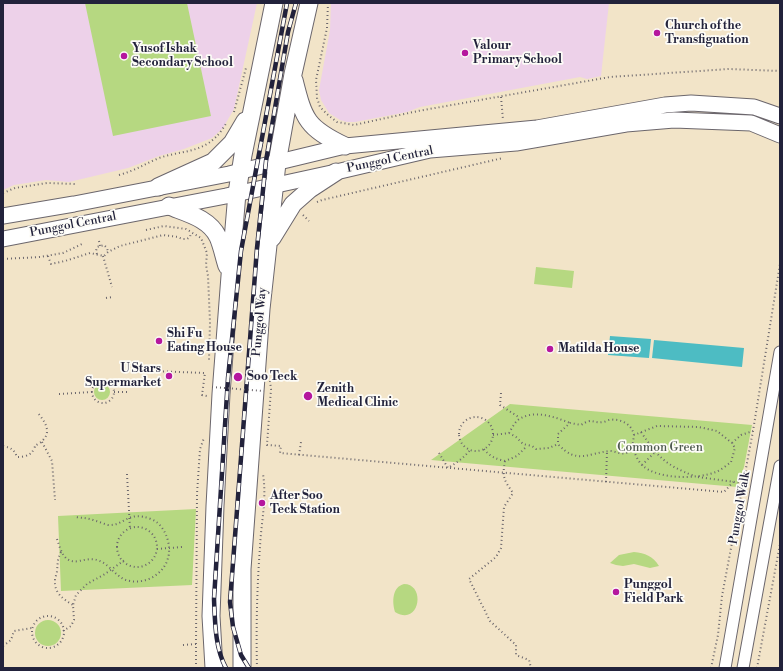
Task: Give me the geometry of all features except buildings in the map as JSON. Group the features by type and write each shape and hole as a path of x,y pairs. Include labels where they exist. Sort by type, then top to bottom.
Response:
{"main road":[{"path":"214,668 211,616 215,506 221,394 237,193 243,155 274,3"},
{"name":"Punggol Way","path":"242,668 242,569 260,309 269,243 277,162 292,74 309,3"},
{"path":"292,74 303,112 314,128 345,146"},
{"name":"Punggol Central","path":"3,216 74,204 241,171 345,146 537,128 671,104 691,103 754,107 780,116"},
{"path":"158,187 213,162 232,143 253,107"},
{"name":"Punggol Central","path":"3,238 237,193 430,150 516,143 618,125 674,120 751,123 780,135"},
{"path":"269,243 293,204 310,189 336,172"},
{"path":"169,206 198,217 210,226 218,236 230,276"}],"street":[{"name":"Punggol Walk","path":"725,668 780,352"},
{"path":"743,668 780,466"}],"path":[{"path":"328,3 327,28 316,80 316,91 320,107 328,115 337,122 354,125 418,111 595,78 648,73 729,69 780,71"},
{"path":"119,175 131,172 158,159 204,146 216,137 235,112 247,62"},
{"path":"316,203 326,199 503,158"},
{"path":"3,193 15,188 47,183 76,184"},
{"path":"302,214 309,221"},
{"path":"146,230 164,226 186,229 201,238 207,253 206,264 210,322 209,351"},
{"path":"103,256 120,246 163,236 172,236 182,240 187,239 190,237 191,232"},
{"path":"99,241 100,246"},
{"path":"3,259 48,256 62,253 82,244"},
{"path":"97,254 97,246 106,246 108,252"},
{"path":"48,256 51,264 90,253 103,256"},
{"path":"103,256 112,288"},
{"path":"712,668 718,634 722,596 753,431 780,264"},
{"path":"106,298 113,297"},
{"path":"127,370 205,373 202,395 207,396"},
{"path":"270,377 271,389 267,445 281,446 280,453 724,492 733,482"},
{"path":"103,381 112,386 114,392 111,399 104,403 97,402 94,399 92,392 96,383 103,381"},
{"path":"266,397 268,381"},
{"path":"212,387 264,391"},
{"path":"59,394 92,392"},
{"path":"114,392 127,392"},
{"path":"501,393 500,405 520,418"},
{"path":"3,446 11,448 17,457 27,455 32,452 36,445 42,441 48,433 43,419 37,412"},
{"path":"509,433 520,418 536,414 550,416 581,425 588,421 602,423 608,420 617,420 626,423 633,430 634,435 632,448 625,454 607,452 591,456 575,456 558,444 558,434 570,423"},
{"path":"471,418 482,418 490,425 493,435 490,443 484,449 479,451 470,450 461,443 459,438 460,428 467,420 471,418"},
{"path":"634,435 641,432 657,426 699,427 718,431 732,442 735,448 732,462 717,472 696,477 666,463 655,452 641,432"},
{"path":"732,442 741,435 753,431"},
{"path":"493,435 509,433 523,444 532,446 536,449 549,448 558,444"},
{"path":"196,668 198,494 200,449 204,437"},
{"path":"42,441 52,461 55,500"},
{"path":"299,455 301,442"},
{"path":"484,449 487,454 493,458 505,461 517,456 527,446"},
{"path":"632,448 642,465 659,473 742,484"},
{"path":"448,468 460,460 470,450"},
{"path":"606,482 607,452"},
{"path":"642,465 655,452"},
{"path":"439,453 448,468"},
{"path":"505,461 502,473 505,482 513,493 504,507 501,548 496,558 469,579 490,621 516,645 516,655 530,660 530,668"},
{"path":"257,668 257,607 265,484 263,468"},
{"path":"127,474 130,529"},
{"path":"57,539 65,559 71,562 86,559 96,560 104,563 119,577 130,581 146,580 156,576 164,567 169,557 168,540 163,528 153,520 139,516 129,517 116,524 108,525 86,518 75,517"},
{"path":"143,528 149,531 156,542 157,549 155,555 152,560 141,567 134,567 123,562 117,550 117,544 120,537 130,529 143,528"},
{"path":"757,668 780,544"},
{"path":"157,549 182,547"},
{"path":"61,551 56,563 56,589 61,598 73,605"},
{"path":"63,631 72,626 74,620 73,605 76,595 87,584 112,570 126,559"},
{"path":"49,617 59,622 63,631 61,641 53,647 43,648 35,642 32,628 39,619 49,617"},
{"path":"3,646 11,640 14,631 32,628"},
{"path":"183,645 196,644"}],"shaded area":[{"name":"Yusof Ishak Secondary School","path":"3,3 257,3 234,109 223,128 212,138 184,149 159,156 128,168 69,182 46,180 14,185 3,190"},
{"name":"Valour Primary School","path":"331,3 609,3 601,76 587,79 580,77 420,107 407,112 355,122 347,122 340,120 329,113 321,100 319,90 330,30"}],"green space":[{"path":"85,3 187,3 211,116 113,136"},
{"path":"536,267 574,271 572,288 534,284"},
{"path":"102,384 108,386 110,392 108,398 102,400 96,398 94,392 96,386"},
{"name":"Common Green","path":"510,404 752,425 744,467 737,487 431,460"},
{"path":"196,509 192,585 61,591 58,516"},
{"path":"634,552 642,553 648,556 659,566 650,568 634,564 623,566 610,563 619,555"},
{"path":"404,584 411,586 415,590 417,604 415,610 410,614 403,615 395,612 393,600 397,588"},
{"path":"48,620 57,624 61,633 57,642 48,646 39,642 35,633 39,624"}],"water":[{"path":"610,336 651,339 649,358 608,355"},
{"path":"654,340 744,348 742,367 652,358"}],"railway":[{"path":"226,668 222,660 215,626 214,599 228,378 241,251 287,3"},
{"path":"249,668 241,655 233,627 230,602 257,248 266,161 288,32 296,3"}],"place":[{"name":"Church of the Transfiguation","path":"657,33"},
{"name":"Valour Primary School","path":"465,53"},
{"name":"Yusof Ishak Secondary School","path":"124,56"},
{"name":"Shi Fu Eating House","path":"159,341"},
{"name":"Matilda House","path":"550,349"},
{"name":"U Stars Supermarket","path":"169,376"},
{"name":"Soo Teck","path":"238,377"},
{"name":"Zenith Medical Clinic","path":"308,396"},
{"name":"After Soo Teck Station","path":"262,503"},
{"name":"Punggol Field Park","path":"616,592"}]}
